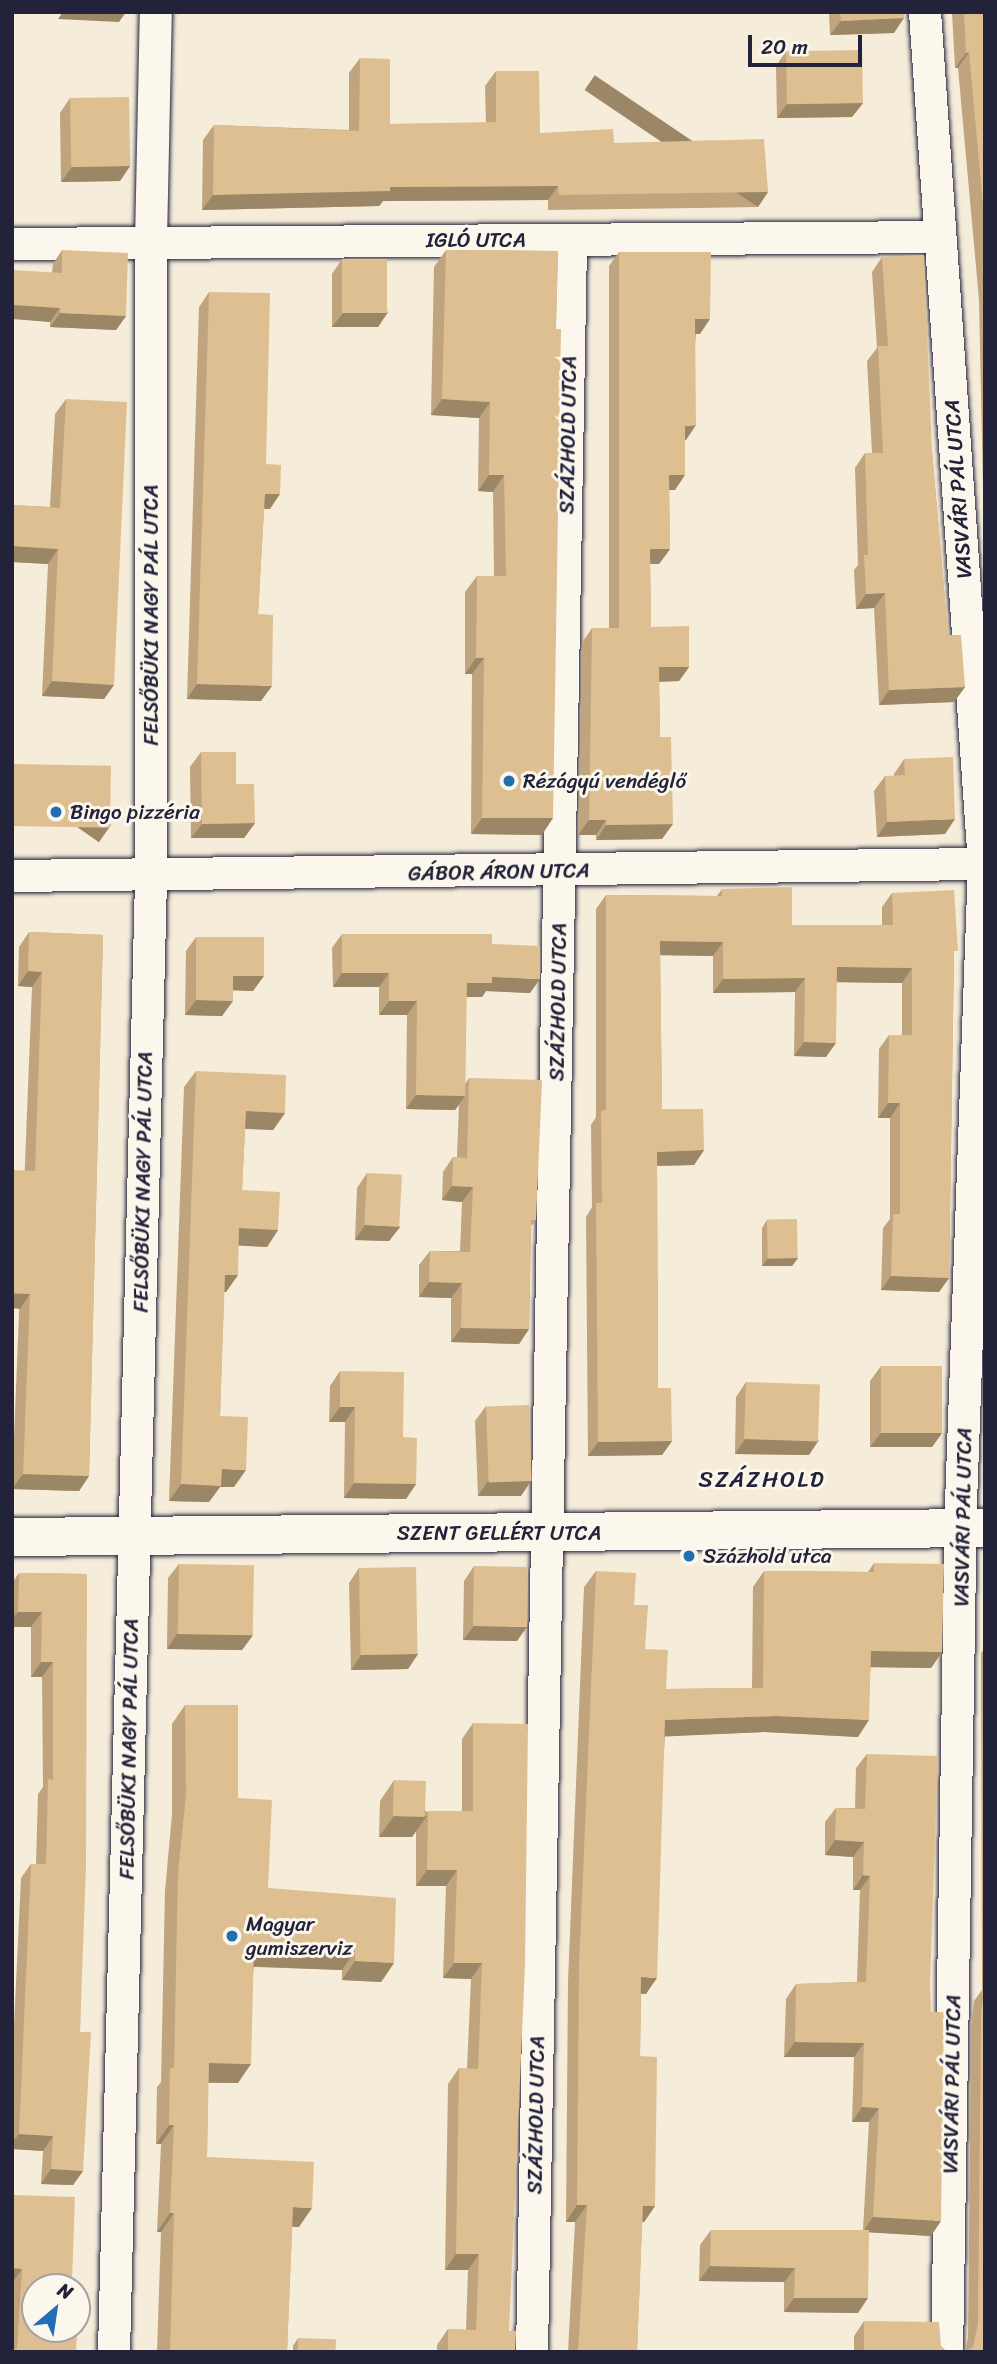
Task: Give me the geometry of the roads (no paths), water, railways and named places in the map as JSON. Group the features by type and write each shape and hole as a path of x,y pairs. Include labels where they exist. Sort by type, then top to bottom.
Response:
{"street":[{"name":"FELSŐBÜKI NAGY PÁL UTCA","path":"114,2352 151,877 151,242 156,12"},
{"name":"VASVÁRI PÁL UTCA","path":"926,12 939,237 984,864 973,1529 947,2352"},
{"name":"IGLÓ UTCA","path":"12,244 939,237"},
{"name":"SZÁZHOLD UTCA","path":"532,2352 571,240"},
{"name":"GÁBOR ÁRON UTCA","path":"12,876 151,877 984,864"},
{"name":"SZENT GELLÉRT UTCA","path":"12,1537 973,1529"}],"place":[{"name":"Rézágyú vendéglő","path":"509,781"},
{"name":"Bingo pizzéria","path":"56,812"},
{"name":"Százhold utca","path":"689,1556"},
{"name":"Magyar gumiszerviz","path":"232,1936"}],"district":[{"name":"SZÁZHOLD","path":"762,1480"}]}
